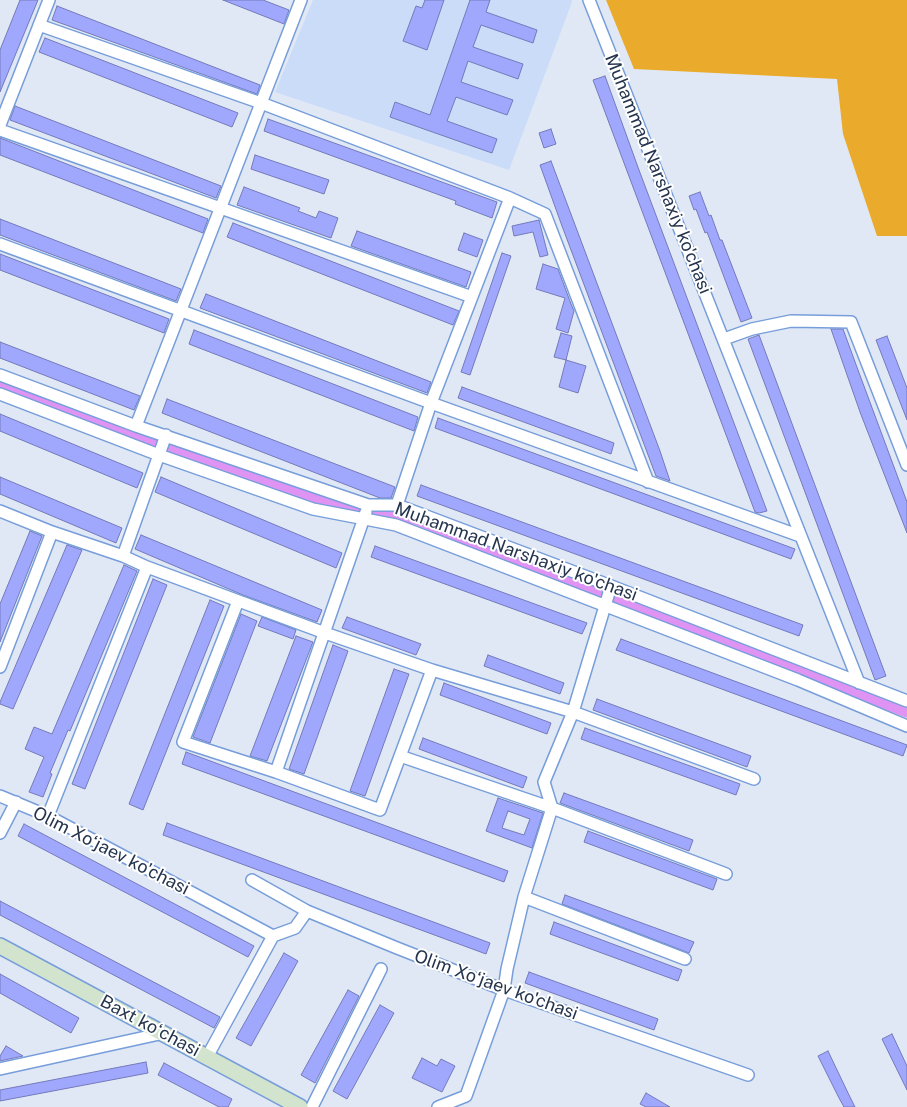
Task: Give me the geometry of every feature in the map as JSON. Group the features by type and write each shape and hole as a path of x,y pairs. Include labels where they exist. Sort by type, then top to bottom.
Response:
{"main road":[{"name":"Baxt koʻchasi","path":"0,946 302,1107"}],"street":[{"path":"0,125 49,0"},
{"path":"136,426 301,0"},
{"name":"Muhammad Narshaxiy ko'chasi","path":"589,0 859,683"},
{"path":"39,25 261,104 510,198 546,214 648,482"},
{"path":"0,130 472,298"},
{"path":"397,505 431,404 510,198"},
{"path":"0,244 431,404 800,536"},
{"path":"724,338 752,329 790,321 851,322 907,465"},
{"name":"Muhammad Narshaxiy ko'chasi","path":"0,375 136,426 368,505 397,505 907,701"},
{"path":"0,394 313,509 396,525 798,680 907,726"},
{"path":"123,556 166,436"},
{"path":"276,772 368,505"},
{"path":"0,512 123,556 147,567 325,633 432,670 573,712 754,779"},
{"path":"0,667 52,532"},
{"path":"48,816 147,567"},
{"path":"438,1107 466,1096 504,990 524,897 552,808 544,782 573,712 611,586"},
{"path":"238,601 183,742 276,772 380,810 432,670"},
{"path":"400,756 552,808 726,874"},
{"name":"Olim Xoʻjaev ko'chasi","path":"0,796 48,816 274,936"},
{"path":"0,834 16,802"},
{"name":"Olim Xoʻjaev ko'chasi","path":"252,880 307,911 396,948 504,990 748,1075"},
{"path":"524,897 685,959"},
{"path":"208,1057 274,936 296,928 307,911"},
{"path":"302,1107 381,969"},
{"path":"0,1068 164,1033"}],"shaded area":[{"path":"313,0 572,0 509,170 275,92"},
{"path":"606,0 907,0 907,236 877,236 843,134 837,79 634,69"}],"building":[{"path":"20,0 38,0 0,92 0,50"},
{"path":"223,0 263,0 289,10 284,24"},
{"path":"425,0 444,0 427,50 403,41 416,6 422,8"},
{"path":"470,0 490,0 486,12 537,30 533,43 481,25 473,47 523,64 518,79 468,61 461,82 513,100 507,115 456,97 447,121 497,139 492,153 390,117 395,102 430,115"},
{"path":"57,6 260,85 257,94 52,20"},
{"path":"45,38 238,113 232,127 39,52"},
{"path":"605,76 767,511 755,512 593,80"},
{"path":"15,106 221,186 216,198 10,120"},
{"path":"268,119 497,202 492,218 455,204 456,201 264,131"},
{"path":"551,129 556,144 544,148 539,133"},
{"path":"0,138 208,219 203,233 0,155"},
{"path":"255,155 329,180 324,194 251,169"},
{"path":"551,161 670,481 656,476 562,226 540,165"},
{"path":"244,187 300,208 298,211 316,218 319,211 338,218 331,238 237,205"},
{"path":"700,192 720,240 722,240 752,318 741,322 707,232 705,233 689,196"},
{"path":"0,219 181,289 176,301 0,235"},
{"path":"539,220 548,255 540,257 533,232 514,236 512,226"},
{"path":"233,223 459,311 453,325 227,237"},
{"path":"357,231 471,272 466,287 351,246"},
{"path":"464,233 483,240 477,257 458,250"},
{"path":"502,253 511,256 470,375 461,372"},
{"path":"0,254 169,319 164,333 0,270"},
{"path":"543,264 558,269 574,311 568,333 556,329 565,298 536,289"},
{"path":"206,294 431,382 427,393 200,308"},
{"path":"831,329 843,329 907,502 907,533 860,412"},
{"path":"194,330 418,417 414,431 189,344"},
{"path":"561,333 572,336 566,360 554,357"},
{"path":"759,335 886,676 875,680 748,339"},
{"path":"887,336 907,388 907,420 876,340"},
{"path":"0,342 140,396 134,410 0,358"},
{"path":"566,360 586,366 578,393 559,387"},
{"path":"462,387 614,443 611,454 458,398"},
{"path":"167,399 395,487 391,498 380,498 162,413"},
{"path":"0,414 143,473 137,488 0,431"},
{"path":"438,418 795,549 791,559 435,428"},
{"path":"0,477 122,528 116,543 0,494"},
{"path":"161,477 342,553 336,568 155,492"},
{"path":"421,485 803,625 799,636 417,496"},
{"path":"30,531 42,536 0,642 0,604"},
{"path":"141,535 322,610 317,622 243,595 135,549"},
{"path":"67,545 82,550 13,709 0,704 0,702"},
{"path":"375,546 587,623 582,634 371,557"},
{"path":"124,565 137,571 70,731 68,730 50,773 52,774 43,797 29,792 44,757 25,749 34,727 52,734"},
{"path":"153,579 167,585 85,789 72,784"},
{"path":"210,600 224,606 143,810 129,804"},
{"path":"241,614 257,621 210,743 193,737"},
{"path":"262,617 296,630 293,639 258,626"},
{"path":"347,617 421,644 416,655 342,628"},
{"path":"296,636 313,642 267,761 250,756"},
{"path":"621,639 907,745 903,756 616,650"},
{"path":"333,645 348,651 304,774 289,769"},
{"path":"488,655 564,683 560,694 484,666"},
{"path":"394,669 409,674 365,796 350,791"},
{"path":"444,683 551,723 547,734 440,695"},
{"path":"597,699 751,756 747,767 593,710"},
{"path":"585,728 740,784 736,795 581,739"},
{"path":"423,738 527,777 523,788 419,749"},
{"path":"186,752 508,871 504,882 182,764"},
{"path":"564,793 693,840 689,851 560,803"},
{"path":"498,798 543,813 532,848 486,831","holes":["508,811 530,819 524,835 502,828"]},
{"path":"167,823 490,943 486,954 163,835"},
{"path":"24,824 254,946 248,957 18,836"},
{"path":"588,831 717,879 713,890 584,842"},
{"path":"565,895 694,942 689,953 562,904"},
{"path":"0,901 220,1017 214,1028 0,915"},
{"path":"554,922 682,970 678,981 550,934"},
{"path":"284,953 298,961 251,1046 236,1038"},
{"path":"529,972 658,1019 654,1030 525,983"},
{"path":"0,974 79,1018 71,1033 0,993"},
{"path":"348,990 359,996 315,1083 301,1075"},
{"path":"380,1005 394,1013 347,1099 333,1091"},
{"path":"892,1034 907,1066 907,1090 882,1039"},
{"path":"6,1046 23,1056 0,1061 0,1056"},
{"path":"828,1051 855,1107 844,1107 818,1056"},
{"path":"422,1058 437,1066 441,1059 455,1066 442,1092 412,1078"},
{"path":"146,1062 148,1073 0,1101 0,1090"},
{"path":"164,1063 232,1099 228,1107 219,1107 158,1075"},
{"path":"646,1093 670,1107 646,1107 640,1104"}],"waterway":[{"path":"0,385 154,442"},
{"path":"171,448 227,466 317,500 415,519 588,590 907,712"}]}
